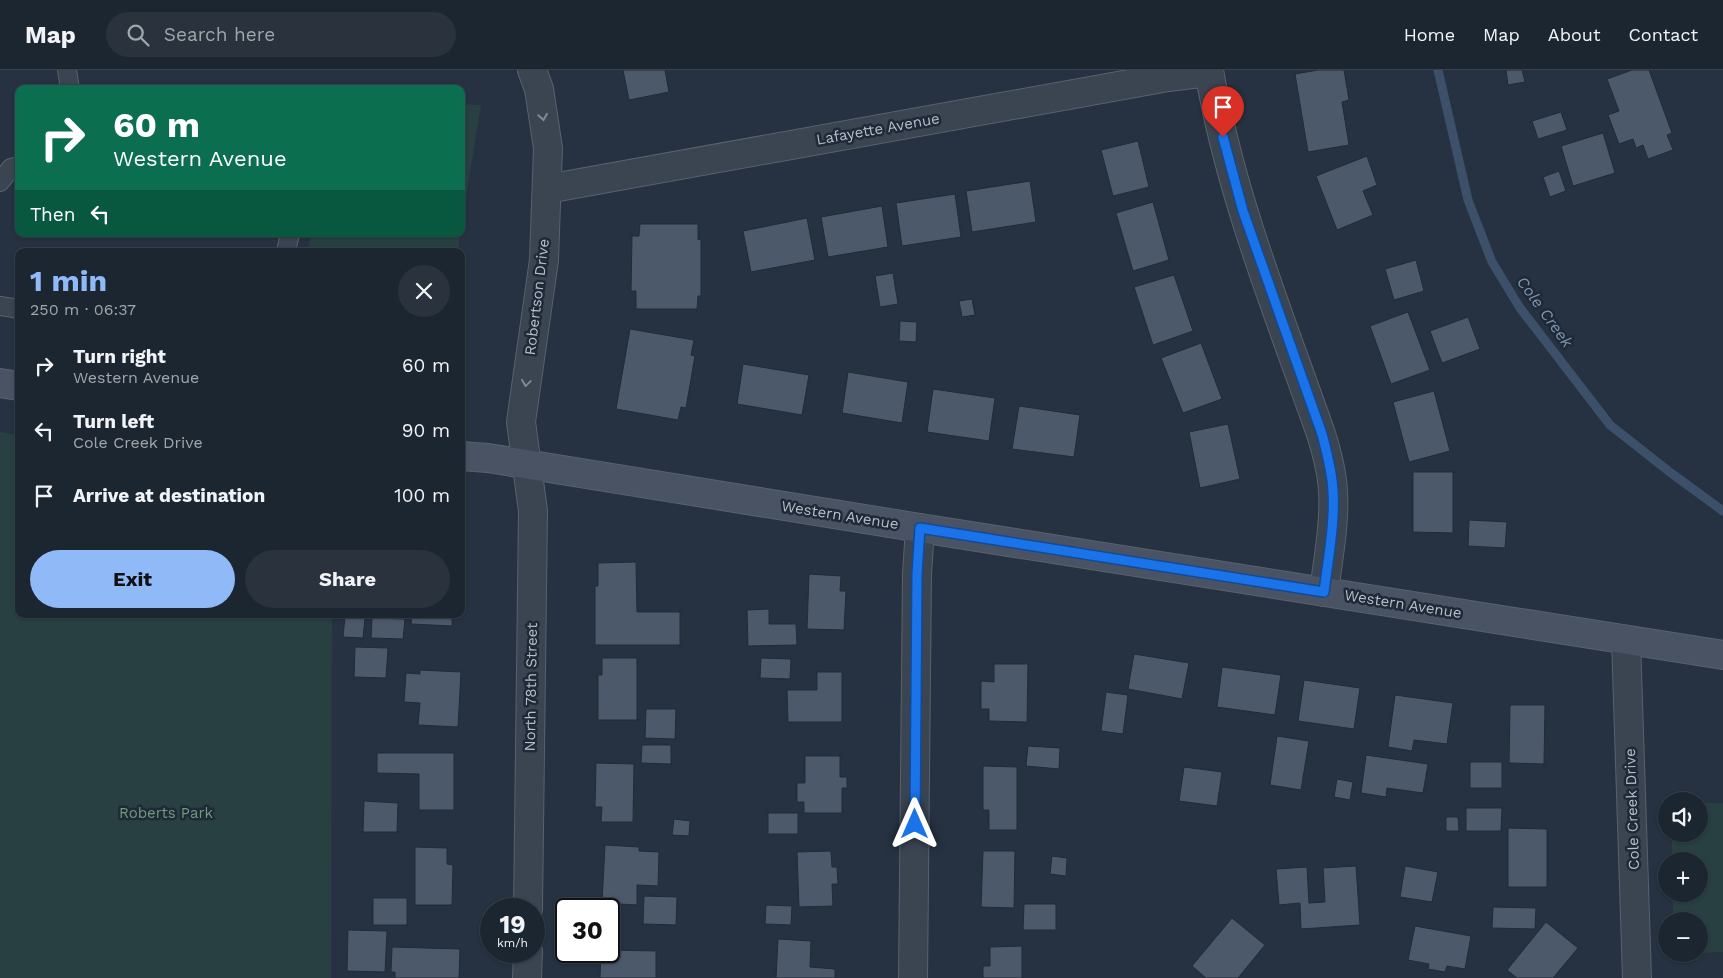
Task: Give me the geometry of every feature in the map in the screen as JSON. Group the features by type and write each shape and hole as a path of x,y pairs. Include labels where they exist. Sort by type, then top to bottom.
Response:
{"street":[{"name":"Robertson Drive","path":"526,465 521,422 544,260 548,148 539,90 532,70"},
{"name":"Lafayette Avenue","path":"547,189 1149,80 1209,71"},
{"path":"1209,71 1218,118 1243,211 1322,434 1329,459 1333,491 1333,515 1324,592"},
{"path":"0,383 15,385"},
{"name":"Western Avenue","path":"465,456 488,458 1723,655"},
{"name":"North 78th Street","path":"526,465 533,511 528,898"},
{"path":"914,978 917,574 920,528"},
{"name":"Cole Creek Drive","path":"1626,640 1637,978"},
{"path":"527,978 528,963"}],"lane":[{"path":"67,70 69,85"},
{"path":"0,182 11,168 15,167"},
{"path":"0,306 15,308"}],"green space":[{"path":"465,104 481,105 465,204"},
{"path":"310,237 460,237 458,248 309,248"},
{"name":"Roberts Park","path":"0,432 15,434 15,618 332,618 331,978 0,978"},
{"path":"1708,803 1723,803 1723,952 1708,953 1708,912 1673,912 1673,902 1708,902 1708,852 1672,852 1672,842 1708,842"}],"building":[{"path":"623,70 665,70 669,92 629,100"},
{"path":"1318,70 1344,70 1349,100 1342,102 1349,145 1308,152 1295,74"},
{"path":"1506,70 1522,70 1525,82 1508,85"},
{"path":"1632,70 1649,70 1672,133 1667,135 1673,150 1648,159 1643,145 1636,148 1633,139 1619,144 1608,115 1619,111 1607,79"},
{"path":"1561,112 1567,130 1538,139 1532,121"},
{"path":"1603,133 1615,173 1573,186 1561,146"},
{"path":"1138,141 1149,187 1113,196 1101,150"},
{"path":"1367,156 1377,185 1363,191 1373,215 1337,230 1316,176"},
{"path":"1559,171 1566,191 1550,197 1543,177"},
{"path":"1030,181 1036,222 972,232 966,191"},
{"path":"955,194 961,237 902,246 896,203"},
{"path":"1153,202 1169,260 1133,271 1116,213"},
{"path":"882,206 888,247 828,257 821,217"},
{"path":"807,218 815,260 751,272 743,231"},
{"path":"640,224 698,224 698,240 701,239 701,296 698,296 697,309 636,309 636,291 631,291 632,236 639,236"},
{"path":"1416,260 1424,291 1394,300 1385,269"},
{"path":"893,273 898,304 880,307 875,276"},
{"path":"1174,275 1193,331 1153,345 1134,287"},
{"path":"972,299 975,315 962,317 959,301"},
{"path":"1408,312 1430,370 1391,384 1370,326"},
{"path":"1468,317 1480,349 1442,363 1430,331"},
{"path":"900,321 917,322 916,342 899,341"},
{"path":"630,329 694,340 691,355 695,356 686,408 681,407 678,420 616,409"},
{"path":"1201,343 1222,399 1183,413 1161,358"},
{"path":"743,364 809,375 802,415 737,404"},
{"path":"848,372 908,382 902,423 842,413"},
{"path":"933,389 995,398 989,441 927,432"},
{"path":"1434,391 1450,451 1409,462 1393,402"},
{"path":"1019,406 1080,415 1074,457 1012,449"},
{"path":"1228,424 1240,479 1200,488 1189,432"},
{"path":"1413,472 1453,472 1453,533 1413,532"},
{"path":"1469,520 1507,522 1505,548 1468,546"},
{"path":"636,562 637,612 680,612 680,645 595,645 595,586 598,586 598,563"},
{"path":"809,574 841,576 840,591 846,591 844,630 807,629"},
{"path":"769,609 769,624 796,624 797,645 748,646 747,610"},
{"path":"345,618 365,618 363,638 343,637"},
{"path":"372,618 405,619 403,639 371,638"},
{"path":"412,618 452,618 452,626 411,624"},
{"path":"355,647 388,648 386,678 354,677"},
{"path":"1134,654 1189,663 1182,699 1128,689"},
{"path":"602,658 637,658 637,720 598,720 598,675 602,675"},
{"path":"761,658 791,659 790,679 760,678"},
{"path":"994,664 1028,664 1027,722 989,721 989,709 981,709 981,681 994,682"},
{"path":"1222,667 1281,675 1275,715 1217,707"},
{"path":"420,670 461,672 458,727 418,725 420,703 404,702 406,673 420,674"},
{"path":"817,672 842,672 842,722 788,722 787,690 817,690"},
{"path":"1304,680 1360,688 1354,729 1298,721"},
{"path":"1106,692 1128,695 1123,734 1101,731"},
{"path":"1395,695 1453,703 1447,744 1414,740 1412,751 1388,747"},
{"path":"1510,705 1545,705 1544,764 1509,763"},
{"path":"646,709 676,709 675,739 645,738"},
{"path":"1277,736 1309,741 1301,790 1270,785"},
{"path":"642,745 671,745 671,764 641,763"},
{"path":"1028,746 1060,748 1059,769 1026,766"},
{"path":"377,753 454,753 454,810 419,810 419,774 377,773"},
{"path":"1366,755 1428,764 1423,793 1387,788 1386,797 1361,793"},
{"path":"805,756 840,756 840,777 847,777 847,788 842,788 842,813 804,813 804,802 797,802 797,783 805,783"},
{"path":"1470,762 1502,762 1502,788 1470,788"},
{"path":"596,763 634,764 633,822 601,822 602,807 595,807"},
{"path":"983,766 1017,767 1017,830 989,830 989,810 983,810"},
{"path":"1184,767 1222,772 1217,806 1179,801"},
{"path":"1337,779 1353,782 1350,800 1334,797"},
{"path":"364,801 398,803 397,832 363,832"},
{"path":"1466,808 1502,808 1501,831 1466,831"},
{"path":"768,813 798,813 798,834 768,834"},
{"path":"1446,817 1458,817 1459,831 1446,831"},
{"path":"674,819 690,821 689,836 672,835"},
{"path":"1508,828 1547,829 1547,887 1508,887"},
{"path":"605,845 639,847 639,851 659,852 658,886 637,885 637,905 620,904 620,898 602,898"},
{"path":"415,847 447,848 447,864 453,865 452,905 415,905"},
{"path":"831,851 832,867 837,867 838,884 832,884 833,906 799,907 797,852"},
{"path":"983,851 1015,851 1014,908 981,907"},
{"path":"1052,856 1067,858 1066,876 1050,874"},
{"path":"1356,866 1360,925 1301,929 1300,903 1279,905 1276,869 1307,867 1309,903 1325,902 1323,868"},
{"path":"1405,866 1438,872 1432,902 1400,897"},
{"path":"644,896 677,897 676,925 643,924"},
{"path":"373,898 407,898 407,925 373,925"},
{"path":"1024,904 1056,904 1056,930 1023,930"},
{"path":"766,905 792,906 791,925 765,924"},
{"path":"1493,907 1536,908 1535,929 1492,928"},
{"path":"1232,918 1265,945 1238,978 1206,978 1192,966"},
{"path":"1546,922 1578,948 1553,978 1517,978 1507,970"},
{"path":"1415,926 1471,936 1465,969 1447,966 1445,972 1428,969 1429,964 1408,960"},
{"path":"348,930 387,931 385,972 347,971"},
{"path":"778,939 811,941 810,967 835,969 835,978 776,978"},
{"path":"1022,946 1022,978 983,978 983,966 990,966 990,947"},
{"path":"392,947 460,949 459,978 395,978 395,972 391,972"},
{"path":"620,950 656,951 656,978 600,978 601,963 620,963"}],"waterway":[{"name":"Cole Creek","path":"1438,70 1468,200 1492,262 1520,308 1610,425 1723,511"}],"route":[{"path":"915,824 917,574 920,528 1324,592 1333,515 1333,491 1329,459 1322,434 1243,211 1223,137"}]}
